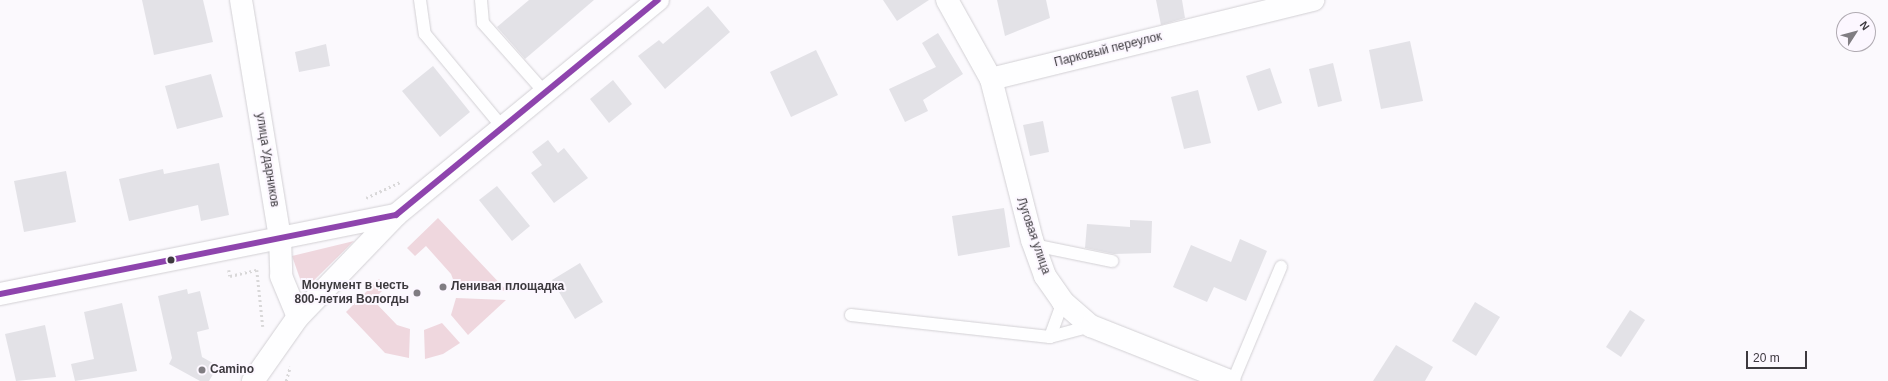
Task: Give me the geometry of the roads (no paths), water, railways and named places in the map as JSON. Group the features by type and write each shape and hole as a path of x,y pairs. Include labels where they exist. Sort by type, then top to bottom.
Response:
{"street":[{"name":"улица Ударников","path":"241,0 280,238 282,276 298,317"},
{"path":"253,381 298,317 396,215 546,94 658,0"},
{"path":"947,0 991,79"},
{"name":"Парковый переулок","path":"991,79 1313,0"},
{"name":"Луговая улица","path":"991,79 1034,246 1046,276 1063,302 1091,326 1231,381"},
{"path":"0,294 396,215"}],"lane":[{"path":"420,0 425,34 503,128"},
{"path":"481,0 483,23 546,94"},
{"path":"1034,246 1112,261"},
{"path":"1231,381 1281,267"},
{"path":"1050,337 1063,302"},
{"path":"851,315 1050,337 1091,326"}],"place":[{"name":"Ленивая площадка","path":"443,287"},
{"name":"Монумент в честь 800-летия Вологды","path":"417,293"},
{"name":"Camino","path":"202,370"}]}
